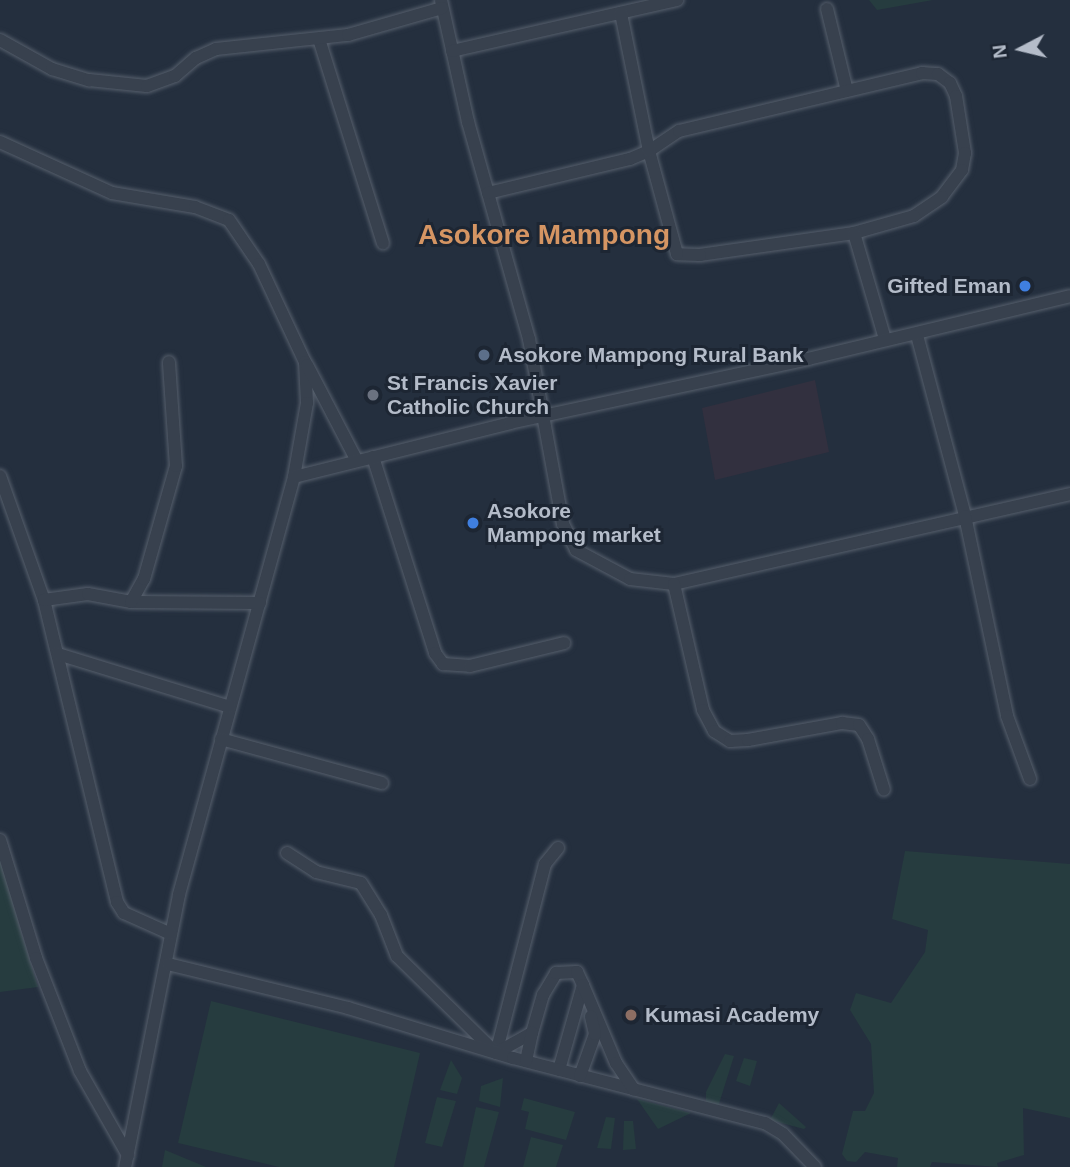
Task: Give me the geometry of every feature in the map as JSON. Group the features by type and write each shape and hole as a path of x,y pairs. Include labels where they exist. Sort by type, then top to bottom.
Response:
{"street":[{"path":"452,51 677,0"},
{"path":"0,40 52,69 89,80 147,86 175,76 195,58 216,49 319,39 441,4 488,193 529,339 563,524 576,550 630,579 674,584 1070,494"},
{"path":"827,9 847,91"},
{"path":"488,193 649,151 678,131 922,73 937,75 950,83 956,96 965,153 953,183 928,209 854,233 700,255 677,254 649,151 621,13"},
{"path":"319,39 383,243"},
{"path":"0,142 112,193 195,207 229,220 259,264 305,362 357,461"},
{"path":"854,233 886,339"},
{"path":"294,477 542,416 886,339 916,335 1070,296"},
{"path":"916,335 964,516 1007,716 1030,779"},
{"path":"131,602 144,579 176,466 169,362"},
{"path":"127,1161 168,964 171,934 221,738 294,477 306,403 305,362"},
{"path":"373,457 435,653 443,664 470,666 564,643"},
{"path":"0,476 44,600 117,902 124,913 171,934"},
{"path":"674,584 703,710 714,731 730,741 842,723 859,726 869,739 884,790"},
{"path":"44,600 88,594 131,602 260,603"},
{"path":"58,654 230,707"},
{"path":"221,738 382,783"},
{"path":"0,840 36,958 76,1059 127,1161"},
{"path":"496,1053 545,864 558,849"},
{"path":"287,853 316,872 361,883 381,915 397,956 496,1053"},
{"path":"168,964 348,1008 496,1053 765,1123 783,1133 815,1167"},
{"path":"526,1061 543,995 556,974 578,972 616,1063 634,1090"},
{"path":"559,1070 583,985"},
{"path":"580,1076 595,1034 583,985"},
{"path":"496,1053 532,1033"}],"shaded area":[{"path":"815,380 829,452 715,480 702,408"}],"green space":[{"path":"869,0 933,0 877,10"},
{"path":"905,851 1070,864 1070,1118 1023,1108 1024,1155 997,1163 998,1167 932,1162 930,1167 897,1167 898,1158 865,1152 856,1162 847,1161 842,1154 853,1111 865,1111 874,1093 871,1044 850,1010 856,993 891,1003 925,952 928,930 892,919"},
{"path":"0,858 22,935 38,987 0,992"},
{"path":"211,1001 420,1053 394,1167 279,1167 178,1143"},
{"path":"725,1054 734,1056 718,1107 706,1104 706,1092"},
{"path":"744,1058 757,1061 750,1086 736,1081"},
{"path":"451,1060 462,1078 457,1094 440,1090"},
{"path":"503,1078 500,1107 479,1101 481,1086"},
{"path":"437,1097 456,1101 442,1147 425,1143"},
{"path":"524,1098 575,1112 566,1140 525,1129 529,1112 521,1110"},
{"path":"637,1099 691,1113 658,1129"},
{"path":"779,1103 806,1127 804,1129 770,1120"},
{"path":"476,1107 499,1112 484,1167 463,1167"},
{"path":"606,1117 615,1118 611,1149 597,1148"},
{"path":"624,1121 633,1121 636,1149 623,1150"},
{"path":"531,1137 563,1145 556,1167 523,1167"},
{"path":"165,1150 206,1167 162,1167"}],"place":[{"name":"Gifted Eman","path":"1025,286"},
{"name":"Asokore Mampong Rural Bank","path":"484,355"},
{"name":"St Francis Xavier Catholic Church","path":"373,395"},
{"name":"Asokore Mampong market","path":"473,523"},
{"name":"Kumasi Academy","path":"631,1015"}],"district":[{"name":"Asokore Mampong","path":"544,235"}]}
